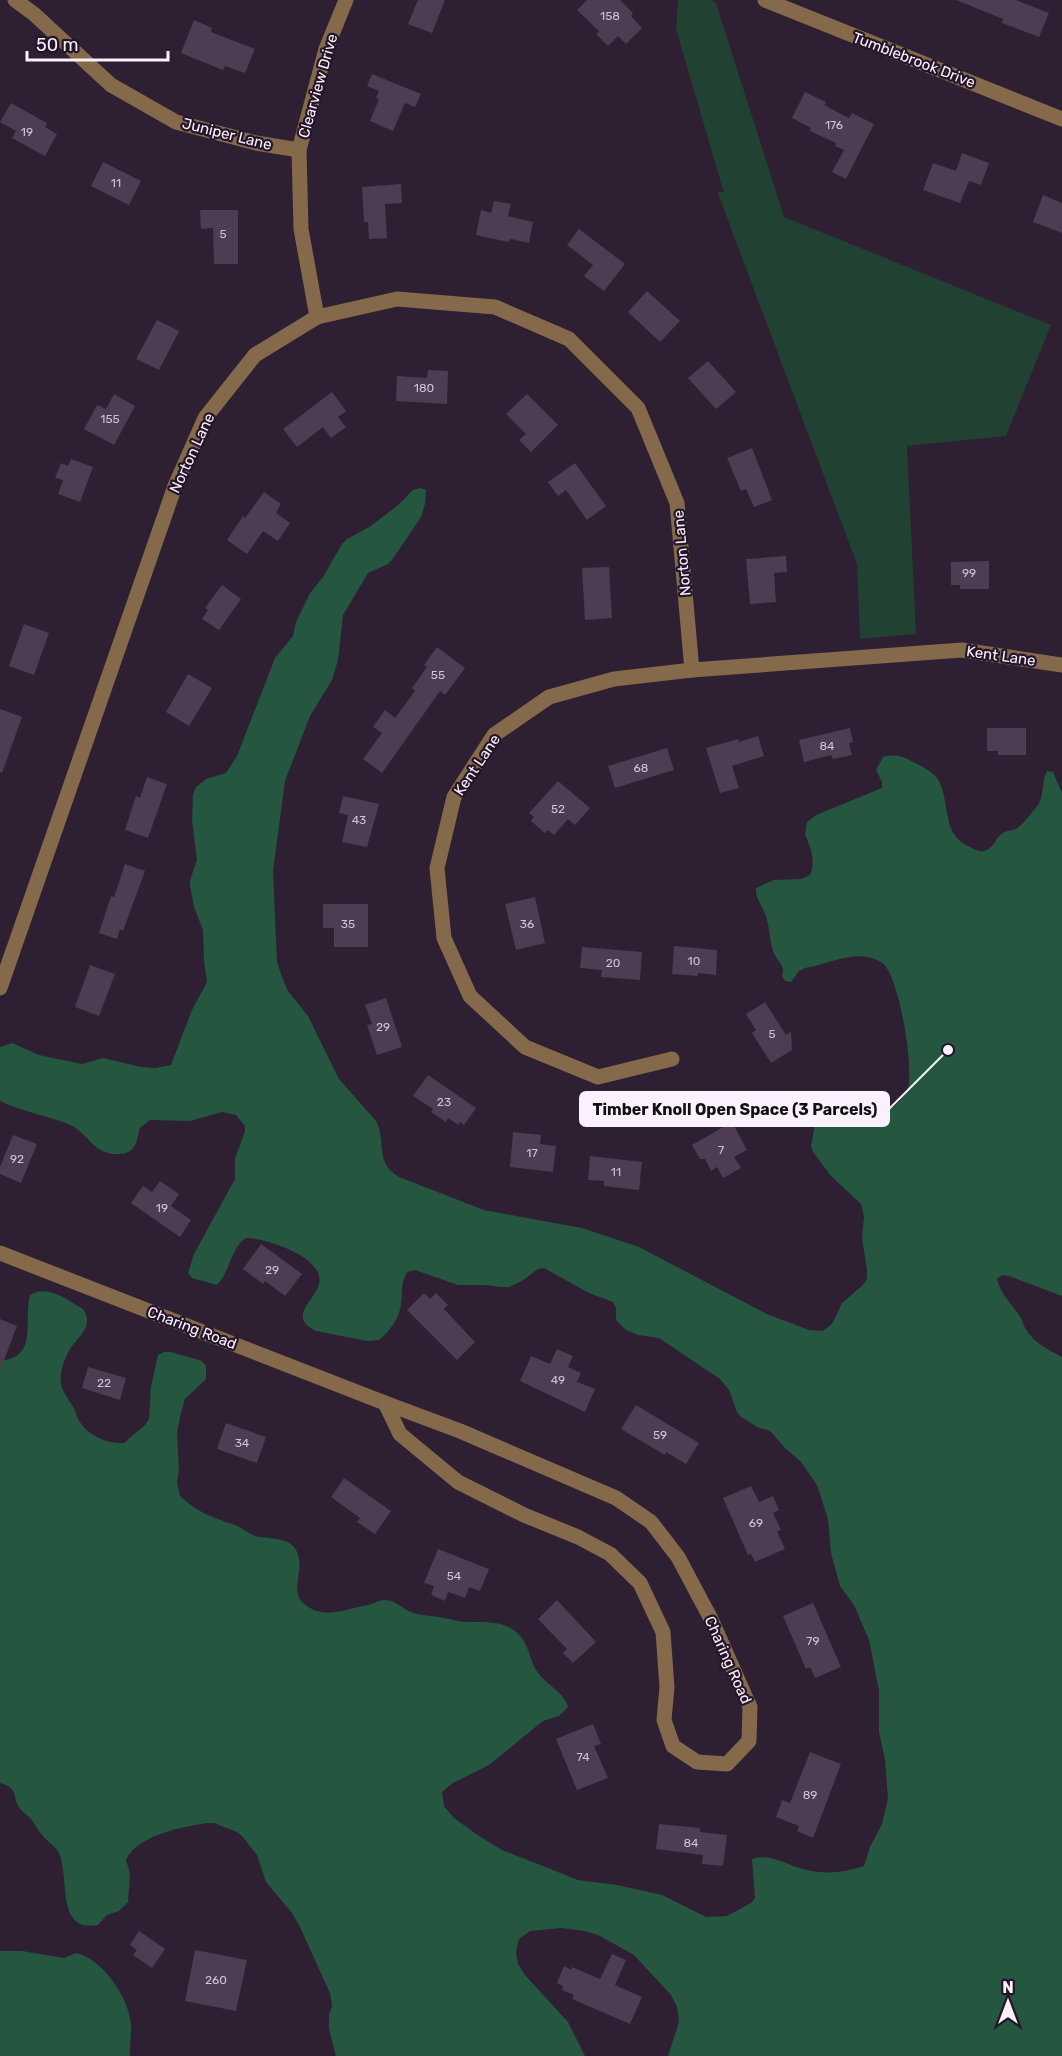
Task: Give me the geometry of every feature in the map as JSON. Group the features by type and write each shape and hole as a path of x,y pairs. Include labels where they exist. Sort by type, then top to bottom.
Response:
{"street":[{"name":"Juniper Lane","path":"15,0 34,14 111,85 177,122 256,142 299,150"},
{"name":"Clearview Drive","path":"317,317 301,230 299,150 326,49 346,0"},
{"name":"Tumblebrook Drive","path":"765,0 1062,119"},
{"name":"Norton Lane","path":"0,988 175,486 205,418 255,355 317,317 397,299 495,307 569,339 638,408 677,503 692,670"},
{"name":"Kent Lane","path":"672,1059 598,1077 525,1047 470,996 444,938 437,868 454,797 494,735 549,697 614,679 692,670 962,650 1062,665"},
{"name":"Charing Road","path":"0,1253 460,1431 616,1498 651,1522 678,1557 711,1619 750,1707 749,1741 727,1764 697,1762 673,1746 664,1720 667,1687 663,1632 640,1583 610,1554 458,1482 400,1434 385,1403"}],"green space":[{"path":"678,0 712,0 716,3 784,217 1051,325 1006,436 907,446 916,634 860,639 857,564 717,191 724,193 676,29"},
{"path":"420,488 426,490 421,517 392,560 368,573 343,615 338,660 332,680 310,716 285,781 273,871 277,962 282,977 288,991 308,1016 339,1079 376,1121 386,1165 399,1177 484,1210 582,1228 639,1247 767,1314 809,1330 823,1331 832,1324 842,1303 864,1284 867,1270 862,1238 864,1216 861,1204 831,1176 811,1146 817,1114 823,1110 874,1115 890,1109 903,1097 908,1088 909,1077 904,1021 888,969 881,962 871,958 862,956 843,958 805,968 799,971 791,982 785,981 782,976 782,966 773,951 767,919 756,888 774,880 801,879 810,875 813,860 805,835 807,822 816,815 882,788 882,782 876,770 883,757 902,757 924,767 934,775 943,790 948,818 955,835 973,849 980,851 990,848 1000,835 1016,829 1028,818 1040,801 1047,771 1053,772 1062,793 1062,1296 1009,1276 1002,1275 997,1279 1032,1338 1062,1357 1062,2056 668,2056 679,2022 677,2007 671,1995 634,1955 598,1935 562,1928 530,1931 519,1939 516,1952 518,1964 525,1975 568,2022 585,2056 336,2056 329,2029 329,2014 332,2006 330,1993 299,1925 266,1882 257,1855 242,1836 214,1823 207,1823 150,1838 132,1851 126,1860 130,1873 128,1902 119,1911 107,1915 98,1925 84,1925 75,1920 69,1911 62,1861 58,1851 18,1806 13,1791 0,1783 0,1361 20,1353 27,1337 30,1295 44,1291 64,1298 83,1309 86,1315 86,1326 64,1362 61,1384 80,1422 99,1438 124,1443 145,1425 149,1419 151,1387 158,1355 171,1352 202,1361 206,1366 206,1379 185,1399 177,1432 179,1470 177,1482 180,1496 199,1511 212,1517 235,1525 255,1536 286,1541 294,1547 300,1564 297,1589 304,1604 314,1610 327,1613 348,1610 383,1600 417,1614 461,1622 489,1622 503,1625 521,1637 536,1670 560,1693 568,1707 559,1716 543,1721 489,1765 453,1783 442,1792 444,1806 454,1818 479,1836 502,1850 578,1880 617,1885 662,1895 706,1917 727,1916 751,1903 755,1898 752,1859 772,1858 819,1872 841,1872 864,1866 870,1847 882,1824 888,1798 885,1760 879,1732 879,1691 869,1640 854,1605 840,1586 831,1553 828,1519 817,1485 801,1462 770,1431 757,1427 741,1417 729,1390 720,1379 659,1338 638,1335 626,1330 616,1320 616,1308 613,1302 589,1293 544,1268 538,1269 509,1287 458,1285 415,1270 407,1272 396,1320 379,1340 367,1341 316,1331 306,1324 303,1313 318,1288 319,1274 304,1258 279,1245 246,1238 237,1247 217,1285 192,1278 188,1273 194,1254 235,1179 235,1159 245,1131 245,1126 236,1115 222,1112 190,1121 150,1120 140,1128 136,1143 131,1150 122,1154 111,1154 97,1148 70,1125 0,1101 0,1047 12,1043 39,1055 82,1064 103,1058 141,1067 156,1068 171,1065 192,1010 207,982 203,930 194,907 190,886 197,860 192,820 193,795 196,787 206,779 226,773 237,756 275,658 293,636 296,622 310,593 323,577 342,544 371,526 413,490"},
{"path":"0,1951 22,1951 64,1958 76,1953 85,1956 103,1969 118,1988 128,2009 131,2027 130,2056 0,2056"}],"building":[{"path":"418,0 445,0 432,33 408,24"},
{"path":"587,0 620,0 633,13 631,16 642,28 626,44 618,36 608,46 596,34 599,31 577,10"},
{"path":"956,0 1016,0 1049,13 1039,37 1002,23 1003,19"},
{"path":"194,20 212,28 211,32 255,49 245,73 225,66 223,70 181,53"},
{"path":"372,74 421,94 415,107 405,103 393,131 370,121 379,99 376,98 379,91 367,86"},
{"path":"805,92 826,102 824,105 849,118 852,113 874,124 846,179 832,172 844,150 792,118"},
{"path":"11,103 47,123 45,127 57,134 45,156 12,138 16,131 0,122"},
{"path":"962,153 989,163 981,185 969,181 960,203 923,190 933,163 956,171"},
{"path":"103,162 141,181 129,205 91,186"},
{"path":"401,184 402,203 385,204 387,238 369,239 368,222 364,222 362,187"},
{"path":"1043,195 1062,203 1062,233 1033,222"},
{"path":"494,201 511,204 508,216 533,222 529,243 511,239 508,242 476,235 481,210 491,213"},
{"path":"200,210 238,210 238,264 214,264 213,228 201,229"},
{"path":"579,229 625,264 604,291 584,276 593,265 567,245"},
{"path":"647,291 680,321 660,342 628,312"},
{"path":"157,320 179,331 159,370 136,359"},
{"path":"708,361 736,392 716,409 688,378"},
{"path":"428,370 448,371 447,404 396,401 397,376 427,378"},
{"path":"332,392 346,411 338,417 346,427 331,438 323,427 297,447 283,429"},
{"path":"114,394 135,406 114,445 84,429 97,405 106,409"},
{"path":"527,394 558,425 531,452 519,440 526,434 506,414"},
{"path":"752,448 772,500 754,507 746,489 741,491 727,458"},
{"path":"71,459 93,467 80,502 58,494 63,480 55,478 61,463 68,466"},
{"path":"575,463 606,506 587,520 566,490 558,496 548,482"},
{"path":"264,492 281,504 276,513 290,523 278,541 263,531 247,554 227,540 243,516 245,518"},
{"path":"786,556 787,572 774,573 776,602 750,604 746,559"},
{"path":"989,561 989,589 960,589 960,585 951,585 951,562"},
{"path":"609,567 612,618 585,620 582,568"},
{"path":"222,585 241,599 219,630 202,619 208,610 205,608"},
{"path":"24,624 49,633 34,675 9,666"},
{"path":"437,647 465,668 445,695 440,691 382,773 363,759 382,733 373,727 385,710 395,718 415,691 412,688 427,667 424,665"},
{"path":"188,674 212,688 189,726 166,712"},
{"path":"0,709 22,717 2,773 0,772"},
{"path":"850,728 853,742 849,743 852,755 833,759 831,755 804,762 799,740"},
{"path":"987,728 1026,728 1026,755 998,755 998,751 987,751"},
{"path":"758,736 764,756 732,766 739,788 720,793 706,748"},
{"path":"667,748 674,770 615,788 608,766"},
{"path":"147,777 167,784 148,838 125,830 136,796 140,798"},
{"path":"558,781 590,808 575,825 568,819 554,835 548,830 545,833 531,821 534,817 529,813"},
{"path":"343,796 379,804 367,847 342,842 348,815 339,813"},
{"path":"125,864 145,871 123,931 120,929 117,939 99,933 111,896 114,897"},
{"path":"535,897 545,943 516,950 505,904"},
{"path":"323,904 368,904 368,947 334,947 334,928 323,928"},
{"path":"674,946 717,950 716,975 672,974"},
{"path":"582,947 642,952 640,980 601,977 602,970 580,968"},
{"path":"90,965 115,974 99,1016 75,1007"},
{"path":"386,998 402,1047 377,1055 367,1025 372,1024 365,1005"},
{"path":"765,1002 786,1035 791,1032 792,1050 771,1063 752,1033 756,1030 746,1014"},
{"path":"428,1075 476,1108 464,1125 460,1122 458,1125 448,1118 446,1122 431,1112 433,1109 413,1096"},
{"path":"732,1122 747,1150 734,1157 741,1168 723,1178 717,1167 711,1171 705,1159 700,1159 692,1145"},
{"path":"513,1132 541,1135 540,1144 556,1146 553,1172 510,1167"},
{"path":"13,1135 37,1144 21,1183 0,1174 0,1167"},
{"path":"590,1156 642,1162 639,1190 604,1186 604,1181 588,1180"},
{"path":"160,1181 179,1194 171,1206 191,1220 180,1237 131,1203 143,1186 152,1192"},
{"path":"261,1244 302,1274 285,1296 265,1281 263,1284 243,1269"},
{"path":"424,1293 430,1299 436,1293 448,1305 444,1309 475,1342 457,1360 407,1310"},
{"path":"0,1319 17,1326 1,1368 0,1367"},
{"path":"557,1349 573,1356 568,1367 581,1373 577,1382 595,1389 585,1412 520,1381 531,1356 550,1364"},
{"path":"88,1367 126,1378 120,1400 82,1388"},
{"path":"636,1405 699,1443 686,1464 666,1452 665,1455 621,1429"},
{"path":"226,1423 266,1437 257,1463 217,1449"},
{"path":"344,1478 391,1511 375,1534 357,1522 360,1518 331,1497"},
{"path":"751,1486 759,1502 773,1496 779,1510 773,1513 781,1530 777,1531 785,1549 755,1562 751,1554 748,1555 723,1498"},
{"path":"438,1549 489,1569 480,1591 469,1587 465,1598 448,1592 445,1601 431,1595 434,1586 424,1583"},
{"path":"557,1600 596,1642 573,1663 563,1653 567,1649 538,1619"},
{"path":"813,1603 841,1667 815,1678 810,1667 806,1669 783,1616"},
{"path":"593,1724 601,1744 594,1746 608,1778 577,1790 556,1739"},
{"path":"810,1752 841,1764 813,1838 797,1831 799,1826 776,1817 782,1800 790,1803"},
{"path":"659,1824 700,1828 700,1832 727,1835 723,1866 702,1864 703,1855 656,1849"},
{"path":"139,1931 165,1949 152,1968 133,1955 137,1950 130,1945"},
{"path":"195,1950 247,1960 236,2011 185,2001"},
{"path":"612,1954 626,1960 615,1985 642,1997 630,2024 572,1999 574,1995 562,1990 563,1986 557,1983 564,1966 600,1979"}],"place":[{"name":"Timber Knoll Open Space (3 Parcels)","path":"948,1050"}]}
